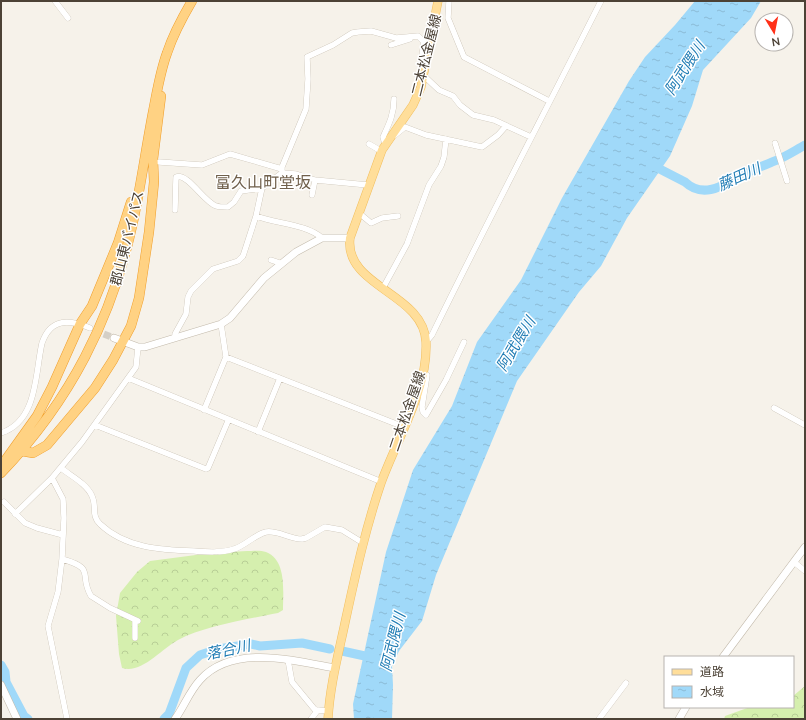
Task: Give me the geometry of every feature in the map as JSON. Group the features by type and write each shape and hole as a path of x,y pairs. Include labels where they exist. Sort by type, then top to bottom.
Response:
{"highway":[{"name":"郡山東バイパス","path":"1,473 22,451 56,406 71,382 100,328 120,276 136,209 158,81 173,36 192,1"},
{"path":"22,451 33,453 47,445 95,388 123,343 131,326 139,298 149,232 163,65"},
{"path":"1,466 37,416 61,368 80,324 92,306 128,215 149,111 158,81"}],"main road":[{"name":"二本松金屋線","path":"328,715 334,668 363,543 382,482 404,427 422,374 426,342 423,328 416,316 356,265 350,251 350,238 368,185 385,144 412,105 421,87 438,1"}],"street":[{"path":"55,1 68,18"},
{"path":"449,1 448,18 464,57 549,101"},
{"path":"426,342 432,335 522,158 549,101 601,1"},
{"path":"175,210 176,177 178,176 184,177 210,203 216,206 228,207 234,202 241,191 262,188 282,171 294,135 306,109 308,79 307,57 334,45 352,33 370,31 396,38 418,36 424,40 421,62 424,72 439,90 453,96 460,105 473,115 494,120 531,138"},
{"path":"391,45 406,41 413,36"},
{"path":"385,144 383,137 390,123 394,109 394,99"},
{"path":"369,144 385,144 405,127 426,135 482,147 498,135 506,126"},
{"path":"382,288 404,250 422,208 429,185 441,166 444,157 446,139"},
{"path":"775,144 786,180"},
{"path":"159,162 202,165 230,154 315,180 368,185"},
{"path":"312,195 315,180"},
{"path":"175,338 175,334 184,319 188,298 191,291 213,269 242,258 256,216 262,188"},
{"path":"359,213 371,223 382,218 398,216"},
{"path":"256,216 276,223 308,229 322,238"},
{"path":"114,338 123,343 138,347 152,346 221,324 230,318 264,278 280,263 296,252 322,238 350,238"},
{"path":"271,260 280,263"},
{"path":"1,433 12,428 20,421 28,408 42,343 46,333 63,322 74,322 90,328"},
{"path":"204,410 226,356 221,324"},
{"path":"422,374 427,375 422,407 422,412 426,415 446,380 464,342"},
{"path":"15,514 61,468 95,425 137,364 138,347"},
{"path":"226,356 404,427"},
{"path":"128,378 382,482"},
{"path":"258,432 280,378"},
{"path":"774,408 805,425"},
{"path":"95,425 206,469 213,460 228,420"},
{"path":"61,468 90,492 93,498 96,520 118,538 133,544 168,550 221,551 234,549 264,533 279,533 298,539 306,538 325,527 342,530 363,543"},
{"path":"52,478 63,499 63,535 58,592 48,626 67,719"},
{"path":"4,502 15,514 31,526 63,535"},
{"path":"724,656 805,547"},
{"path":"62,559 75,563 82,568 86,576 91,596 110,608 137,620 135,638"},
{"path":"794,562 805,571"},
{"path":"175,719 200,680 219,665 244,658 288,660 334,668"},
{"path":"288,660 292,682 316,711"},
{"path":"599,719 626,683"},
{"path":"1,685 17,719"},
{"path":"679,719 685,708"},
{"path":"316,711 321,710 328,715"},
{"path":"311,719 316,711"}],"green space":[{"path":"247,551 266,552 273,556 278,562 281,569 283,586 283,610 278,613 200,631 178,640 144,664 129,669 122,668 119,654 116,616 120,593 137,572 150,561 211,553"},
{"path":"805,686 805,719 724,719 725,716 747,708 794,708 794,695"}],"water":[{"name":"阿武隈川","path":"695,1 761,1 751,18 703,70 692,106 670,156 627,218 601,266 579,292 517,381 436,575 422,621 399,651 392,666 392,719 354,719 353,704 386,552 413,470 452,406 477,342 521,280 562,198 629,81 645,57"}],"waterway":[{"name":"藤田川","path":"650,164 693,187 700,190 708,190 724,185 805,145"},
{"name":"落合川","path":"164,719 169,714 186,668 200,655 218,649 251,644 260,646 302,643 330,649"},
{"name":"落合川","path":"342,651 374,658"},
{"name":"落合川","path":"1,665 5,672 6,682 24,716 28,719"}],"tunnel":[{"path":"94,330 114,338"}],"district":[{"name":"富久山町堂坂","path":"263,182"}]}
